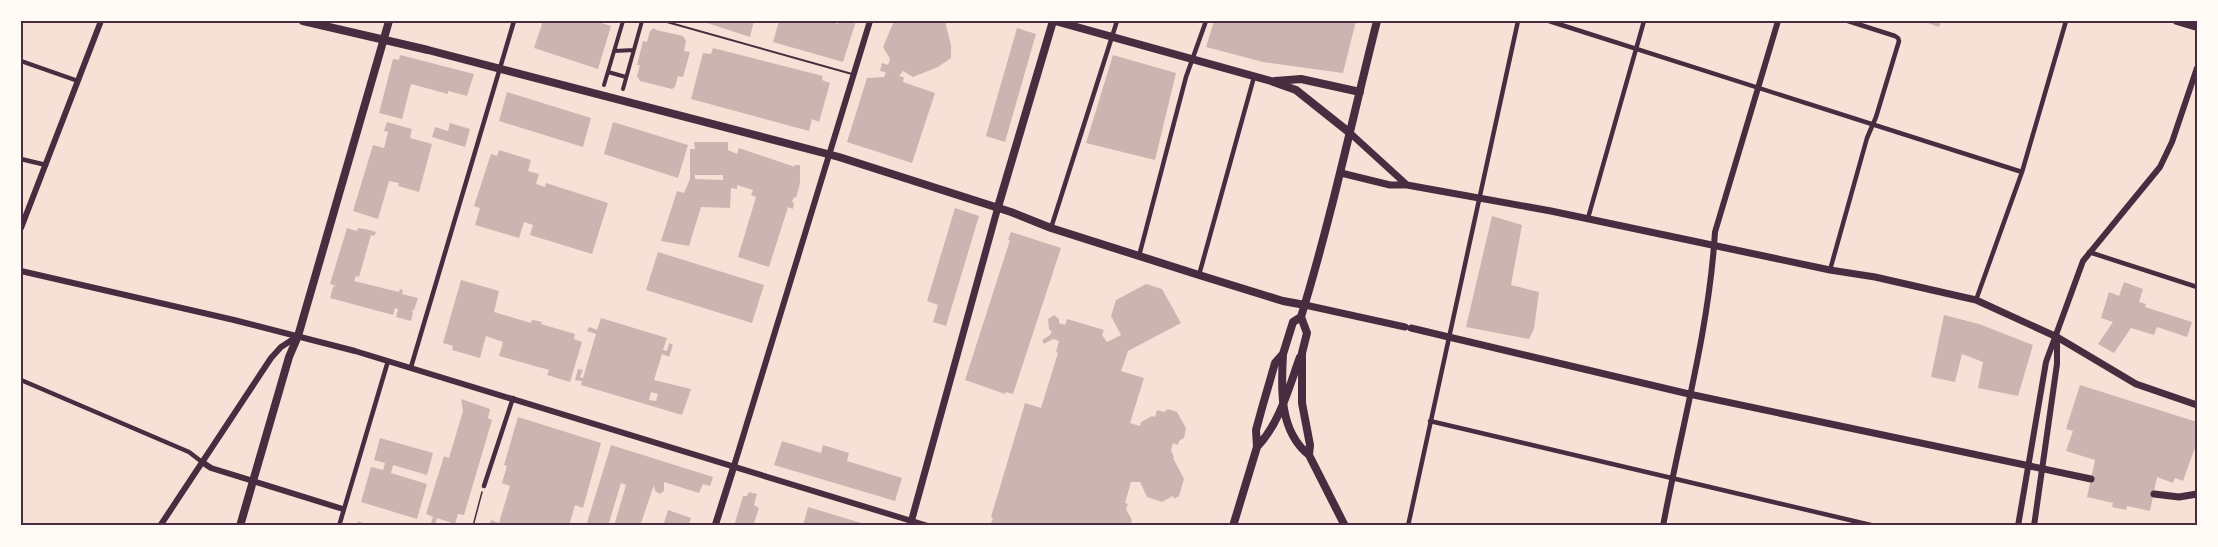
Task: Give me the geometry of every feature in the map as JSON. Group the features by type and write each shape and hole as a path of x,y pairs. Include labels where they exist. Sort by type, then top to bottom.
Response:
{"main road":[{"path":"303,21 500,69 828,154 998,207 1051,228 1283,301 1408,327 1689,394 2091,479"},
{"path":"240,526 289,357 298,336 389,21"},
{"path":"910,526 998,207 1054,21 1271,81 1296,90 1350,133 1407,185"},
{"path":"1257,447 1267,437 1302,353 1307,333 1301,317 1341,173 1377,21"},
{"path":"2177,21 2197,27"},
{"path":"1271,81 1301,79 1359,92"},
{"path":"1341,173 1390,185 1407,185 1588,218 1976,300 2057,337 2136,384 2197,405"},
{"path":"1301,317 1293,322 1283,354 1283,403 1287,423 1299,447 1309,455 1345,526"},
{"path":"1302,353 1302,403 1310,445 1309,455"},
{"path":"1233,526 1257,447 1256,430 1275,363 1283,354"},
{"path":"716,526 734,466"},
{"path":"2154,494 2179,497 2197,494"}],"street":[{"path":"21,228 101,21"},
{"path":"411,368 514,21"},
{"path":"604,85 623,21"},
{"path":"622,89 642,21"},
{"path":"734,466 870,21"},
{"path":"1051,228 1117,21"},
{"path":"1139,256 1192,60 1206,21"},
{"path":"1408,526 1518,21"},
{"path":"1549,21 2022,172"},
{"path":"1588,218 1644,21"},
{"path":"1663,526 1714,261 1716,226 1778,21"},
{"path":"1830,270 1899,41 1898,38 1848,21"},
{"path":"1976,300 2022,172 2066,21"},
{"path":"614,51 634,50"},
{"path":"21,61 78,81"},
{"path":"2018,526 2046,362 2083,261 2160,167 2172,142 2197,68"},
{"path":"608,72 626,77"},
{"path":"1198,275 1254,77"},
{"path":"21,159 46,165"},
{"path":"2089,252 2197,287"},
{"path":"21,272 298,336 388,361 927,526"},
{"path":"160,526 271,358 298,336"},
{"path":"2034,526 2057,364 2057,337"},
{"path":"339,526 388,361"},
{"path":"21,380 189,452 211,468 343,509"},
{"path":"484,486 513,398"},
{"path":"1430,421 1875,526"}],"lane":[{"path":"667,22 853,74"}],"path":[{"path":"473,526 484,486"}],"building":[{"path":"543,21 595,21 611,26 598,69 534,48"},
{"path":"701,21 754,21 750,37"},
{"path":"779,21 830,21 838,24 839,21 856,21 843,62 773,42"},
{"path":"894,21 945,21 951,45 951,58 938,67 913,77 903,71 899,76 904,77 903,82 897,80 935,93 912,163 847,142 867,78 884,77 886,72 880,71 882,63 888,65 890,59 883,47"},
{"path":"1214,21 1356,21 1343,73 1263,62 1206,47"},
{"path":"1922,21 1941,21 1939,27"},
{"path":"654,28 683,36 686,41 684,51 690,52 683,77 678,76 675,87 672,89 640,81 637,76 640,65 637,65 643,41 647,42 650,31"},
{"path":"1017,28 1036,34 1005,142 986,136"},
{"path":"713,48 823,76 822,80 830,83 819,122 812,119 809,131 691,99 703,53 711,54"},
{"path":"400,55 474,74 467,96 448,91 448,94 411,84 402,119 379,113 393,59 399,60"},
{"path":"1113,55 1176,73 1155,160 1086,143"},
{"path":"507,92 591,118 583,147 499,121"},
{"path":"387,122 412,129 410,138 432,144 419,192 389,181 378,219 353,211 373,145 384,148 388,132 384,131"},
{"path":"613,122 688,145 678,178 604,154"},
{"path":"450,123 470,129 465,147 432,137 435,127 448,131"},
{"path":"694,142 728,142 728,150 737,154 739,148 795,167 794,165 800,165 800,183 796,198 794,197 792,202 794,203 793,209 788,207 769,267 738,257 756,197 751,195 753,190 737,185 737,189 731,188 730,208 701,207 689,246 661,241 677,191 684,193 690,179 690,149 695,149","holes":["695,175 723,175 723,180 695,179"]},
{"path":"499,150 531,160 528,171 539,174 536,184 545,187 546,183 608,203 592,254 530,235 533,225 524,222 519,238 475,225 480,208 474,206 491,154 497,156"},
{"path":"955,208 979,216 946,326 933,322 938,305 927,301"},
{"path":"1492,216 1522,225 1511,285 1539,292 1534,329 1529,339 1466,327"},
{"path":"347,228 376,232 374,236 371,235 359,277 356,276 354,281 399,292 400,289 403,290 402,294 418,298 412,310 411,321 396,317 398,309 395,308 393,315 330,298 333,287 336,286 330,284"},
{"path":"1011,232 1061,248 1013,394 1006,392 1005,394 965,380"},
{"path":"658,252 764,285 752,323 646,290"},
{"path":"461,280 499,291 494,312 531,323 532,320 542,322 541,324 575,334 574,339 582,342 570,382 547,375 549,370 499,356 503,342 486,336 480,358 452,350 453,346 443,343"},
{"path":"2124,282 2143,289 2139,302 2146,304 2145,307 2192,322 2187,337 2157,327 2154,335 2131,328 2114,353 2098,344 2113,322 2101,318 2109,292 2119,296"},
{"path":"1146,284 1162,289 1181,323 1128,351 1121,371 1144,378 1130,423 1140,426 1141,422 1152,416 1155,417 1157,410 1164,412 1168,409 1177,412 1186,428 1184,438 1179,441 1178,445 1173,443 1171,450 1184,479 1179,496 1174,499 1173,496 1162,502 1147,497 1140,482 1131,482 1125,503 1128,504 1126,509 1132,520 1130,526 1001,526 991,523 1025,403 1041,408 1058,353 1056,352 1059,341 1053,339 1044,344 1042,340 1052,331 1049,330 1048,319 1054,315 1059,319 1059,323 1065,325 1067,319 1104,330 1102,335 1107,342 1121,335 1111,316 1116,300"},
{"path":"1944,315 1979,324 2033,345 2018,396 1978,388 1983,362 1962,354 1955,382 1931,377"},
{"path":"601,318 667,338 663,350 667,351 669,343 673,345 669,357 662,354 654,380 691,389 682,415 581,385 582,381 575,380 578,369 583,370 580,377 583,378 596,334 587,331 589,327 597,330","holes":["651,392 658,394 656,401 649,400"]},
{"path":"2080,385 2197,422 2197,442 2183,481 2175,478 2173,483 2157,477 2150,511 2127,506 2126,510 2112,507 2113,503 2087,497 2095,460 2066,451 2073,431 2066,429"},
{"path":"461,399 490,409 488,418 492,420 464,515 458,514 455,524 437,518 435,526 430,526 433,517 426,514 444,456 449,458 463,411"},
{"path":"518,417 601,443 583,508 575,505 569,526 489,526 491,520 499,523 510,486 502,483 507,466 504,465"},
{"path":"380,438 433,453 427,475 393,465 391,473 427,484 417,519 361,502 371,467 383,470 385,463 374,460"},
{"path":"782,441 821,453 823,445 849,453 847,461 902,478 895,501 774,465"},
{"path":"611,445 713,477 710,486 703,484 699,493 664,482 664,491 660,494 655,491 654,485 640,526 614,526 626,485 621,483 608,526 586,526"},
{"path":"749,492 757,494 754,505 759,508 753,526 734,526 743,496 747,496"},
{"path":"808,507 868,525 868,526 803,526"},
{"path":"668,510 691,518 688,526 663,526"},
{"path":"358,521 370,526 356,526"}]}
